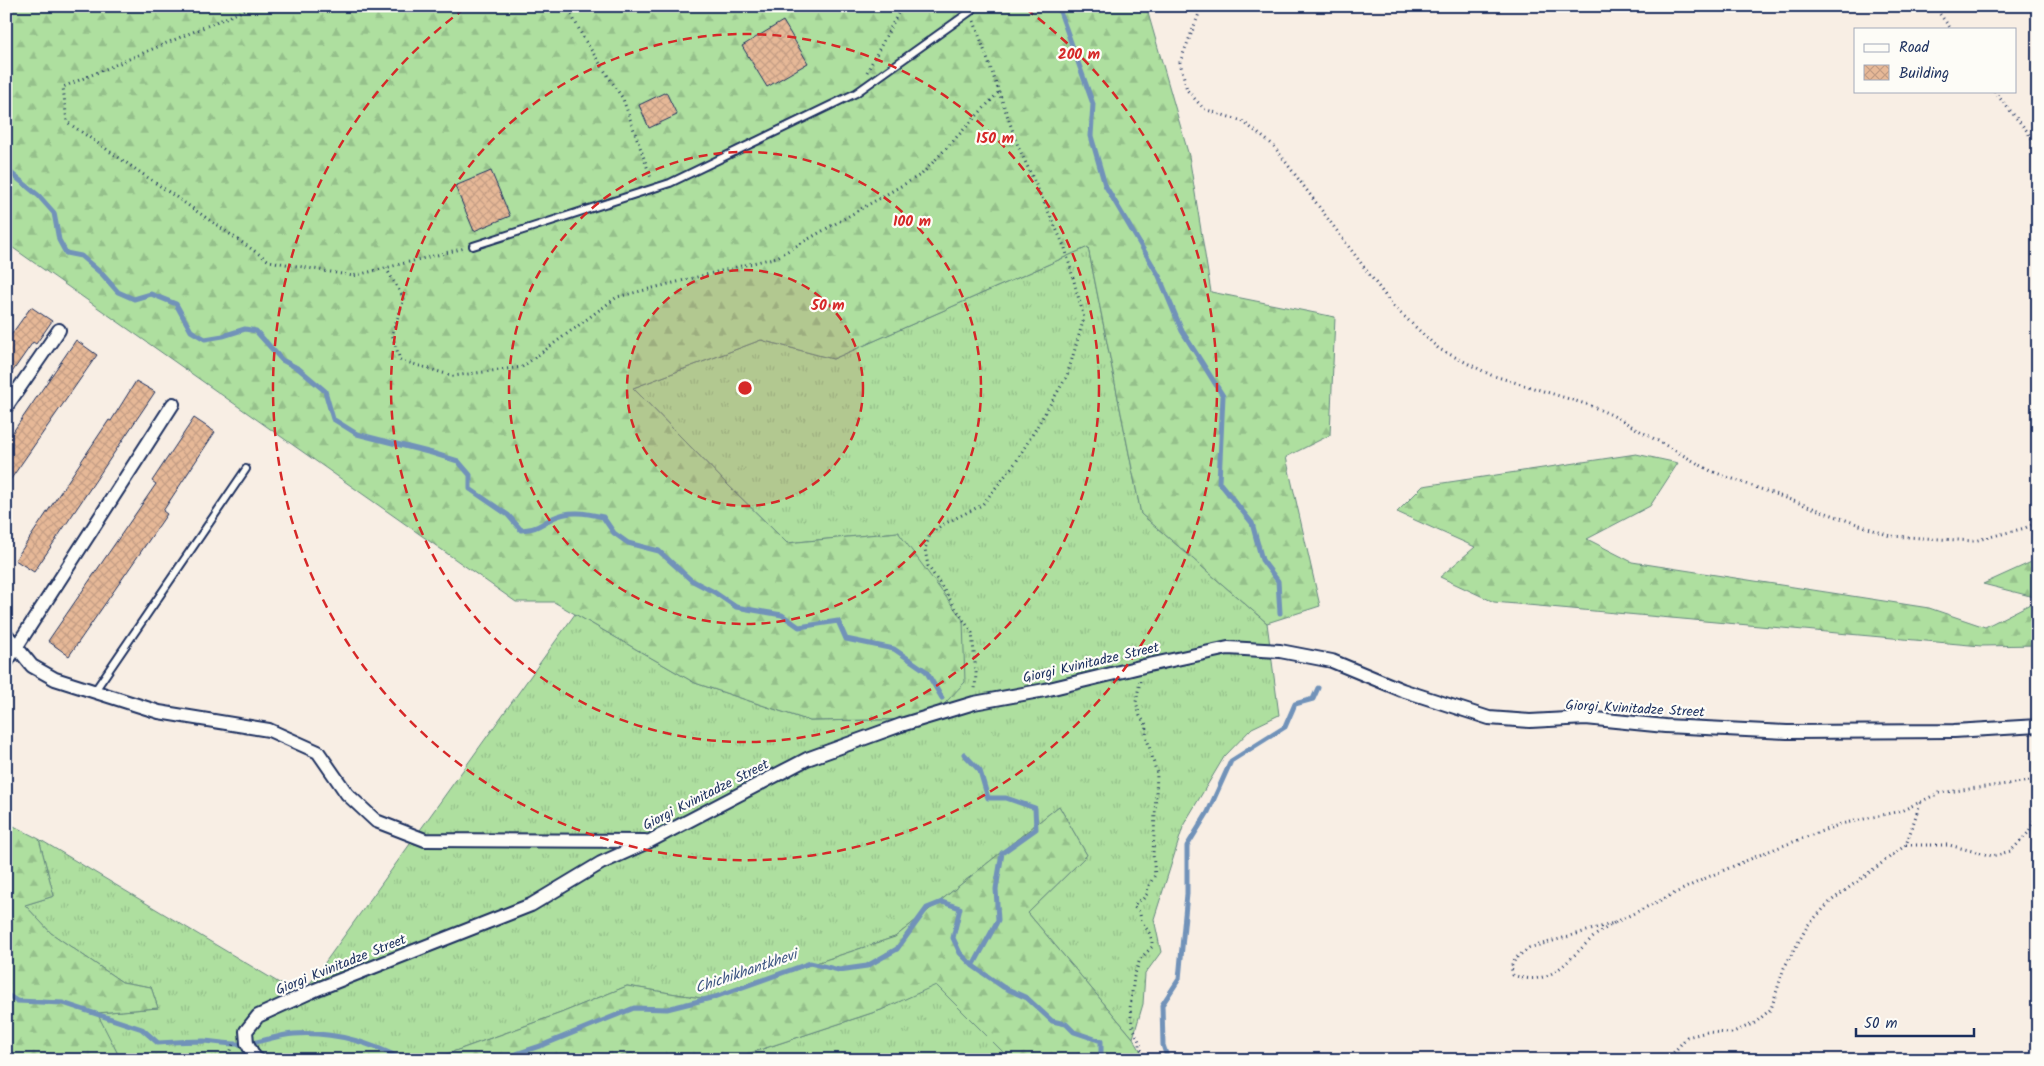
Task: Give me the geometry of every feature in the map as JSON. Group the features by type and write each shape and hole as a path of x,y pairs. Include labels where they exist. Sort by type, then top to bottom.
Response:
{"street":[{"path":"6,407 59,330"},
{"path":"6,664 173,404"},
{"path":"6,634 32,666 54,679 159,712 269,730 318,752 347,794 376,821 425,840 650,841"},
{"name":"Giorgi Kvinitadze Street","path":"259,1060 255,1058 247,1044 246,1031 258,1016 315,990 531,905 601,863 650,841 807,759 901,725 974,703 1045,690 1228,648 1280,651 1332,661 1402,690 1489,718 1530,721 1586,718 1665,726 1787,732 1954,731 2038,726"}],"lane":[{"path":"473,246 670,183 856,93 971,12"},
{"path":"94,692 246,469"}],"path":[{"path":"254,6 62,87 66,122 269,261 353,276 473,246"},
{"path":"567,6 584,39 622,99 654,188"},
{"path":"856,93 902,6"},
{"path":"1202,6 1180,62 1187,90 1204,109 1242,121 1273,145 1393,306 1439,349 1491,375 1589,405 1612,415 1711,471 1890,536 1974,541 2025,528 2038,522"},
{"path":"1934,6 1950,28"},
{"path":"971,12 1018,146 1065,248 1084,318 1067,376 1016,462 982,505 942,525 930,534 925,548 928,566 972,633 976,673 974,703"},
{"path":"386,268 404,299 392,334 400,360 453,376 522,367 617,297 777,256 922,174 999,92"},
{"path":"1995,92 2027,132 2038,149"},
{"path":"1143,1060 1140,1044 1132,1024 1130,1008 1134,978 1140,959 1152,947 1153,937 1140,918 1140,912 1134,907 1137,901 1147,894 1148,887 1155,875 1153,854 1157,774 1146,735 1147,726 1140,716 1136,702 1144,666"},
{"path":"1614,923 1530,948 1516,958 1511,968 1513,975 1525,979 1548,976 1562,968 1590,940 1614,923 1708,877 1768,851 1841,824 1901,812 1939,793 2038,780"},
{"path":"1667,1060 1687,1037 1707,1032 1731,1033 1755,1024 1771,1010 1784,968 1808,925 1831,901 1906,845 1921,801"},
{"path":"1906,845 1948,846 1992,856 2010,851 2028,833 2038,814"}],"green space":[{"path":"6,6 1146,6 1189,156 1211,292 1335,317 1330,435 1286,457 1320,606 1267,623 1141,514 1088,247 833,359 761,340 633,388 787,543 898,532 963,620 965,682 930,719 810,721 695,683 554,602 516,602 6,243"},
{"path":"1088,247 1141,514 1267,623 1279,715 1252,728 1224,757 1184,824 1154,919 1161,952 1145,974 1143,1004 1133,1038 1028,913 1087,855 1059,806 895,937 707,999 627,986 561,1013 430,1060 121,1060 96,1013 158,1008 151,987 122,982 51,933 25,905 54,896 39,839 301,996 575,614 695,683 810,721 930,719 899,532 787,543 633,388 761,340 833,359"},
{"path":"1636,454 1678,463 1650,506 1587,539 1632,562 1929,608 1985,627 2038,600 2038,645 1981,646 1494,602 1440,577 1475,547 1397,512 1423,486"},
{"path":"2038,559 2038,598 1983,584"},
{"path":"1059,806 1087,855 1028,913 1133,1038 1146,1060 1011,1060 936,985 881,1010 729,1060 639,1060 632,1053 604,1060 430,1060 561,1013 627,986 707,999 895,937"},
{"path":"6,822 39,839 54,896 25,905 51,933 122,982 151,987 158,1008 97,1013 121,1060 6,1060"},
{"path":"936,984 1011,1060 729,1060 881,1010"},
{"path":"632,1053 639,1060 604,1060"}],"building":[{"path":"783,21 808,63 767,87 742,46"},
{"path":"666,92 677,115 649,128 639,105"},
{"path":"491,171 510,216 474,231 455,186"},
{"path":"31,307 52,321 36,344 33,342 6,381 6,342"},
{"path":"76,340 97,355 6,486 6,442"},
{"path":"136,381 155,392 34,572 15,560 109,420 111,421"},
{"path":"194,418 215,432 163,511 167,514 69,656 48,641 156,484 152,481"}],"waterway":[{"path":"1058,6 1093,104 1091,136 1105,185 1159,276 1182,331 1223,396 1219,482 1252,523 1262,560 1278,581 1280,613"},
{"path":"6,169 39,196 54,213 59,240 66,253 81,256 102,274 118,292 134,299 151,294 176,304 191,331 205,339 245,329 256,331 282,360 299,369 325,391 333,419 357,434 458,461 470,475 470,489 508,515 521,530 535,527 559,515 571,513 584,513 603,517 614,533 628,543 659,551 691,580 714,592 736,607 782,615 799,627 838,621 846,639 894,649 926,671 942,698"},
{"path":"1168,1060 1163,1045 1162,1005 1179,979 1187,894 1187,846 1208,812 1231,761 1285,727 1295,704 1313,699 1318,688"},
{"path":"964,754 980,771 988,798 1006,798 1035,808 1036,829 1002,853 996,889 998,920 973,966"},
{"name":"Chichikhantkhevi","path":"498,1060 543,1045 634,1008 667,1009 715,997 810,963 839,970 867,966 897,949 927,908 942,902 960,908 953,938 960,953 973,966 1003,987 1027,998 1052,1021 1066,1024 1074,1032 1101,1041 1103,1060"},
{"name":"Chichikhantkhevi","path":"6,994 17,1001 63,1003 142,1029 158,1043 204,1041 246,1044 288,1035 323,1034 337,1036 378,1048 404,1060"}]}
